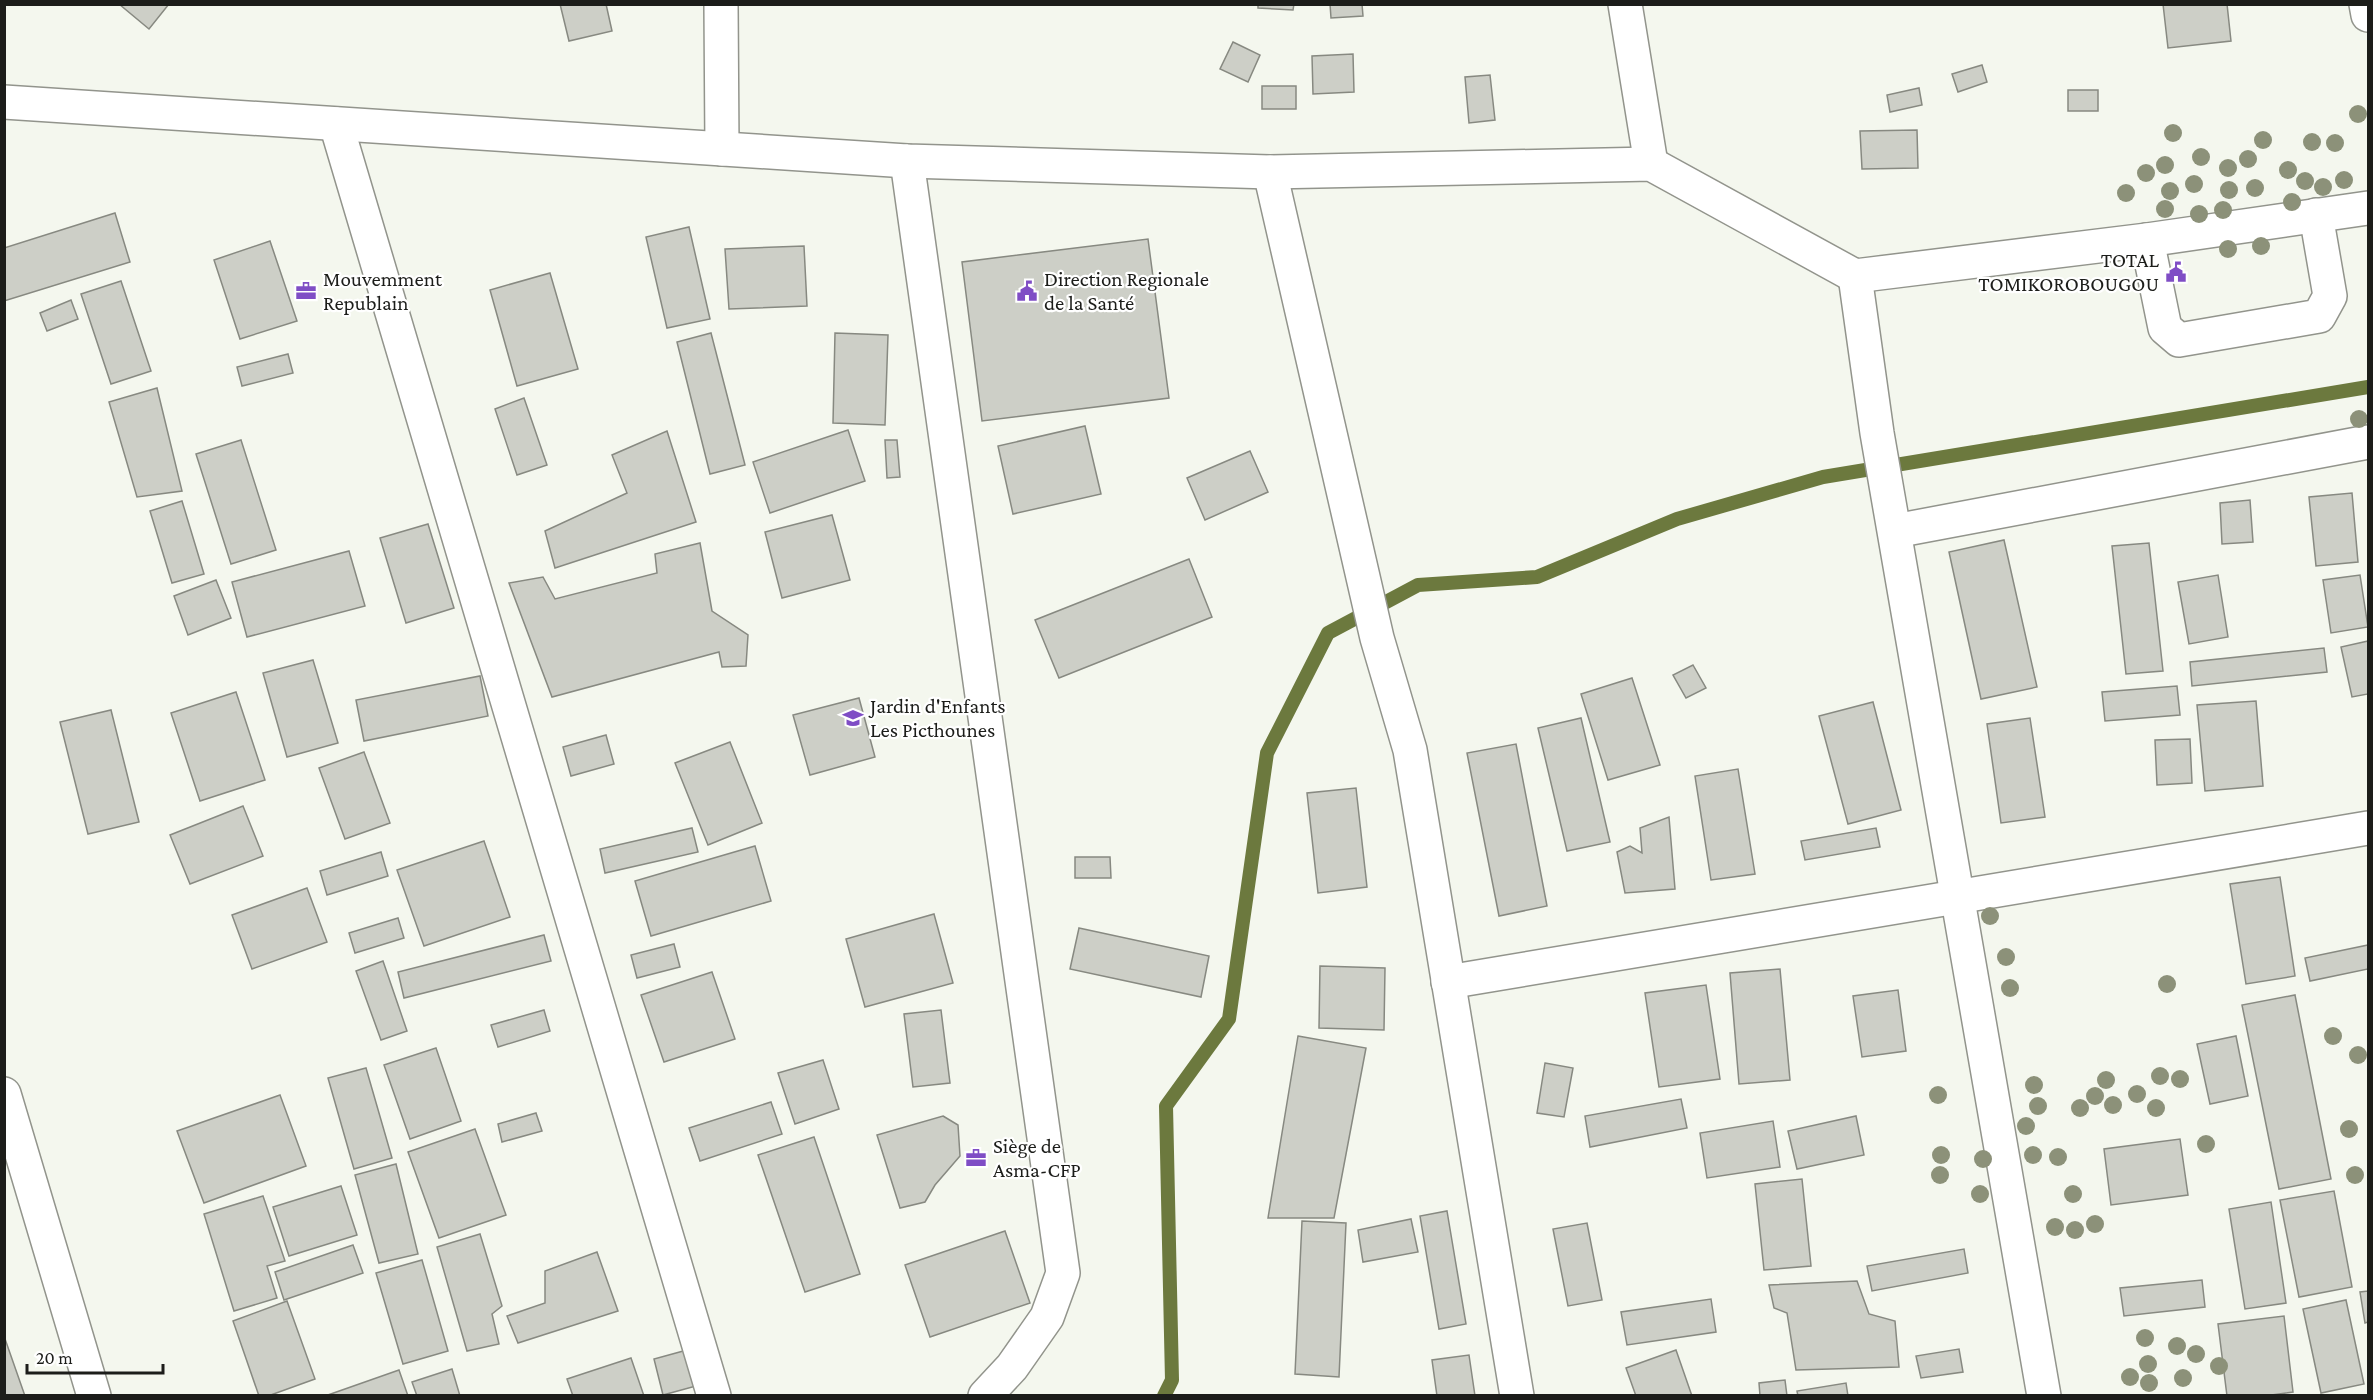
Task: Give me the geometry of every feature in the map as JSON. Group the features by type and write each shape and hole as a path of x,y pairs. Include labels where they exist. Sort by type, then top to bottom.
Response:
{"street":[{"path":"721,4 722,149"},
{"path":"1625,4 1651,164"},
{"path":"2366,4 2368,15"},
{"path":"4,102 907,161 1270,172 1651,164 1855,276 2147,240 2368,208"},
{"path":"336,124 714,1395"},
{"path":"907,161 1063,1273 1047,1317 1012,1367 985,1395"},
{"path":"1270,172 1377,638 1410,750 1517,1395"},
{"path":"2147,240 2165,328 2179,340 2319,316 2330,296 2316,215"},
{"path":"1855,276 1877,433 2044,1395"},
{"path":"1893,520 2368,441"},
{"path":"1448,982 2368,828"},
{"path":"4,1094 94,1395"}],"building":[{"path":"119,4 169,4 149,29"},
{"path":"560,4 606,4 612,31 569,41"},
{"path":"1258,4 1294,4 1293,10 1258,8"},
{"path":"1330,4 1362,4 1363,16 1331,18"},
{"path":"2163,4 2227,4 2231,41 2168,48"},
{"path":"1233,42 1260,55 1248,82 1220,69"},
{"path":"1353,54 1354,92 1313,94 1312,56"},
{"path":"1982,65 1987,82 1958,92 1952,74"},
{"path":"1490,75 1495,120 1469,123 1465,77"},
{"path":"1262,86 1296,86 1296,109 1262,109"},
{"path":"1919,88 1922,105 1890,112 1887,95"},
{"path":"2068,90 2098,90 2098,111 2068,111"},
{"path":"1917,130 1918,168 1862,169 1860,131"},
{"path":"115,213 130,262 4,301 4,248"},
{"path":"689,227 710,319 667,328 646,237"},
{"path":"1148,239 1169,398 982,421 962,262"},
{"path":"270,241 297,321 240,339 214,260"},
{"path":"804,246 807,306 729,309 725,249"},
{"path":"550,273 578,369 517,386 490,290"},
{"path":"121,281 151,371 111,384 81,294"},
{"path":"71,300 78,319 47,331 40,313"},
{"path":"711,333 745,465 710,474 677,342"},
{"path":"835,333 888,335 885,425 833,423"},
{"path":"288,354 293,373 242,386 237,367"},
{"path":"157,388 182,491 137,497 109,402"},
{"path":"524,398 547,465 517,475 495,409"},
{"path":"1085,426 1101,494 1013,514 998,446"},
{"path":"848,430 865,481 770,513 753,462"},
{"path":"667,431 696,522 555,568 545,531 627,493 612,455"},
{"path":"241,440 276,550 231,564 196,454"},
{"path":"885,440 897,440 900,477 887,478"},
{"path":"1250,451 1268,492 1205,520 1187,478"},
{"path":"2352,493 2358,562 2316,566 2309,497"},
{"path":"2250,500 2253,542 2222,544 2220,503"},
{"path":"182,501 204,574 172,583 150,511"},
{"path":"832,515 850,580 782,598 765,532"},
{"path":"428,524 454,608 406,623 380,538"},
{"path":"2004,540 2037,687 1981,699 1949,552"},
{"path":"700,543 712,611 748,635 746,666 722,667 719,652 552,697 509,583 543,577 555,599 657,573 655,554"},
{"path":"2149,543 2163,671 2126,674 2112,546"},
{"path":"349,551 365,606 247,637 232,582"},
{"path":"1189,559 1212,617 1059,678 1035,620"},
{"path":"2218,575 2228,637 2189,644 2178,582"},
{"path":"2360,575 2368,627 2331,633 2323,580"},
{"path":"216,580 231,618 188,635 174,596"},
{"path":"2368,641 2368,694 2352,697 2341,647"},
{"path":"2324,648 2327,672 2192,686 2190,662"},
{"path":"313,660 338,743 287,757 263,673"},
{"path":"1693,665 1706,688 1686,698 1673,675"},
{"path":"480,676 488,716 364,741 356,700"},
{"path":"1632,678 1660,765 1608,780 1581,694"},
{"path":"2177,686 2180,715 2105,721 2102,692"},
{"path":"236,692 265,780 200,801 171,713"},
{"path":"859,698 875,757 810,775 793,715"},
{"path":"2256,701 2263,786 2205,791 2197,705"},
{"path":"1873,702 1901,810 1848,824 1819,716"},
{"path":"111,710 139,822 88,834 60,722"},
{"path":"1581,718 1610,842 1567,851 1538,728"},
{"path":"2030,718 2045,817 2001,823 1987,724"},
{"path":"606,735 614,764 571,776 563,747"},
{"path":"2190,739 2192,783 2157,785 2155,740"},
{"path":"730,742 762,823 708,845 675,763"},
{"path":"1516,744 1547,906 1499,916 1467,753"},
{"path":"364,752 390,823 345,839 319,768"},
{"path":"1738,769 1755,874 1711,880 1695,776"},
{"path":"1356,788 1367,887 1318,893 1307,793"},
{"path":"243,806 263,856 190,884 170,835"},
{"path":"1669,817 1675,889 1625,893 1617,852 1630,846 1642,853 1640,828"},
{"path":"692,828 698,852 605,873 600,849"},
{"path":"1876,828 1880,847 1805,860 1801,841"},
{"path":"484,841 510,917 424,946 397,870"},
{"path":"755,846 771,901 651,936 635,881"},
{"path":"381,852 388,876 327,895 320,871"},
{"path":"1075,857 1110,857 1111,878 1075,878"},
{"path":"2280,877 2295,976 2246,984 2230,884"},
{"path":"307,888 327,942 252,969 232,915"},
{"path":"934,914 953,983 865,1007 846,939"},
{"path":"398,918 404,938 355,953 349,933"},
{"path":"1079,928 1209,956 1201,997 1070,969"},
{"path":"544,935 551,961 404,998 398,972"},
{"path":"674,944 680,967 637,978 631,955"},
{"path":"2368,945 2368,969 2310,981 2305,958"},
{"path":"383,961 407,1031 381,1040 356,971"},
{"path":"1320,966 1385,968 1384,1030 1319,1028"},
{"path":"1780,969 1790,1080 1739,1084 1730,973"},
{"path":"712,972 735,1039 664,1062 641,995"},
{"path":"1706,985 1720,1079 1659,1087 1645,993"},
{"path":"1898,990 1906,1051 1862,1057 1853,996"},
{"path":"2295,995 2331,1179 2279,1189 2242,1005"},
{"path":"544,1010 550,1031 498,1047 491,1025"},
{"path":"941,1010 950,1083 913,1087 904,1014"},
{"path":"1298,1036 1366,1048 1334,1218 1268,1218"},
{"path":"2236,1036 2248,1096 2210,1104 2197,1044"},
{"path":"436,1048 461,1121 410,1139 384,1065"},
{"path":"823,1060 839,1109 795,1124 778,1073"},
{"path":"1545,1063 1573,1068 1564,1117 1537,1113"},
{"path":"366,1068 392,1158 354,1169 328,1078"},
{"path":"280,1095 306,1166 204,1203 177,1131"},
{"path":"1681,1099 1687,1128 1590,1147 1585,1116"},
{"path":"771,1102 782,1134 700,1161 689,1128"},
{"path":"536,1113 542,1131 502,1142 498,1124"},
{"path":"943,1116 958,1125 960,1156 935,1185 925,1202 900,1208 877,1135"},
{"path":"1856,1116 1864,1155 1797,1169 1788,1131"},
{"path":"1773,1121 1780,1167 1707,1178 1700,1133"},
{"path":"475,1129 506,1215 439,1238 408,1152"},
{"path":"814,1137 860,1274 805,1292 758,1155"},
{"path":"2180,1139 2188,1195 2111,1205 2104,1149"},
{"path":"396,1164 418,1254 379,1263 355,1175"},
{"path":"1802,1179 1811,1266 1764,1270 1755,1184"},
{"path":"341,1186 357,1235 289,1256 273,1207"},
{"path":"2334,1191 2352,1287 2299,1297 2280,1200"},
{"path":"263,1196 285,1261 267,1266 277,1298 234,1311 204,1214"},
{"path":"2271,1202 2286,1303 2245,1309 2229,1209"},
{"path":"1447,1211 1466,1324 1439,1329 1420,1216"},
{"path":"1411,1219 1418,1252 1363,1262 1358,1230"},
{"path":"1302,1221 1346,1223 1339,1377 1295,1374"},
{"path":"1587,1223 1602,1300 1568,1306 1553,1229"},
{"path":"1005,1231 1030,1303 930,1337 905,1265"},
{"path":"480,1234 502,1306 492,1314 499,1344 467,1351 437,1247"},
{"path":"353,1245 363,1273 284,1300 275,1272"},
{"path":"1964,1249 1968,1273 1872,1291 1867,1266"},
{"path":"597,1252 618,1311 518,1343 507,1316 545,1303 545,1271"},
{"path":"422,1260 448,1351 403,1364 376,1273"},
{"path":"2202,1280 2205,1307 2124,1316 2120,1288"},
{"path":"1857,1281 1869,1314 1895,1321 1899,1367 1796,1370 1787,1313 1774,1308 1769,1285"},
{"path":"2368,1291 2368,1322 2365,1323 2360,1292"},
{"path":"1711,1299 1716,1332 1627,1345 1621,1312"},
{"path":"2346,1300 2364,1384 2321,1393 2303,1309"},
{"path":"287,1301 315,1379 268,1396 259,1396 233,1321"},
{"path":"2284,1316 2293,1392 2264,1396 2227,1396 2218,1324"},
{"path":"4,1336 25,1396 4,1396"},
{"path":"1959,1349 1963,1372 1921,1378 1916,1356"},
{"path":"687,1350 696,1386 663,1395 654,1359"},
{"path":"1676,1350 1692,1396 1636,1396 1626,1368"},
{"path":"1469,1355 1475,1396 1437,1396 1432,1360"},
{"path":"631,1358 644,1396 573,1396 567,1379"},
{"path":"452,1369 460,1396 417,1396 412,1382"},
{"path":"399,1370 408,1396 325,1396"},
{"path":"1785,1380 1787,1396 1760,1396 1759,1383"},
{"path":"1846,1383 1848,1396 1798,1396 1797,1391"}],"waterway":[{"path":"1164,1396 1172,1380 1166,1106 1229,1019 1267,753 1328,633 1418,585 1537,577 1677,519 1823,477 2368,387"}],"place":[{"name":"TOTAL TOMIKOROBOUGOU","path":"2176,272"},
{"name":"Mouvemment Republain","path":"306,291"},
{"name":"Direction Regionale de la Santé","path":"1027,291"},
{"name":"Jardin d'Enfants Les Picthounes","path":"853,718"},
{"name":"Siège de Asma-CFP","path":"976,1158"}]}
